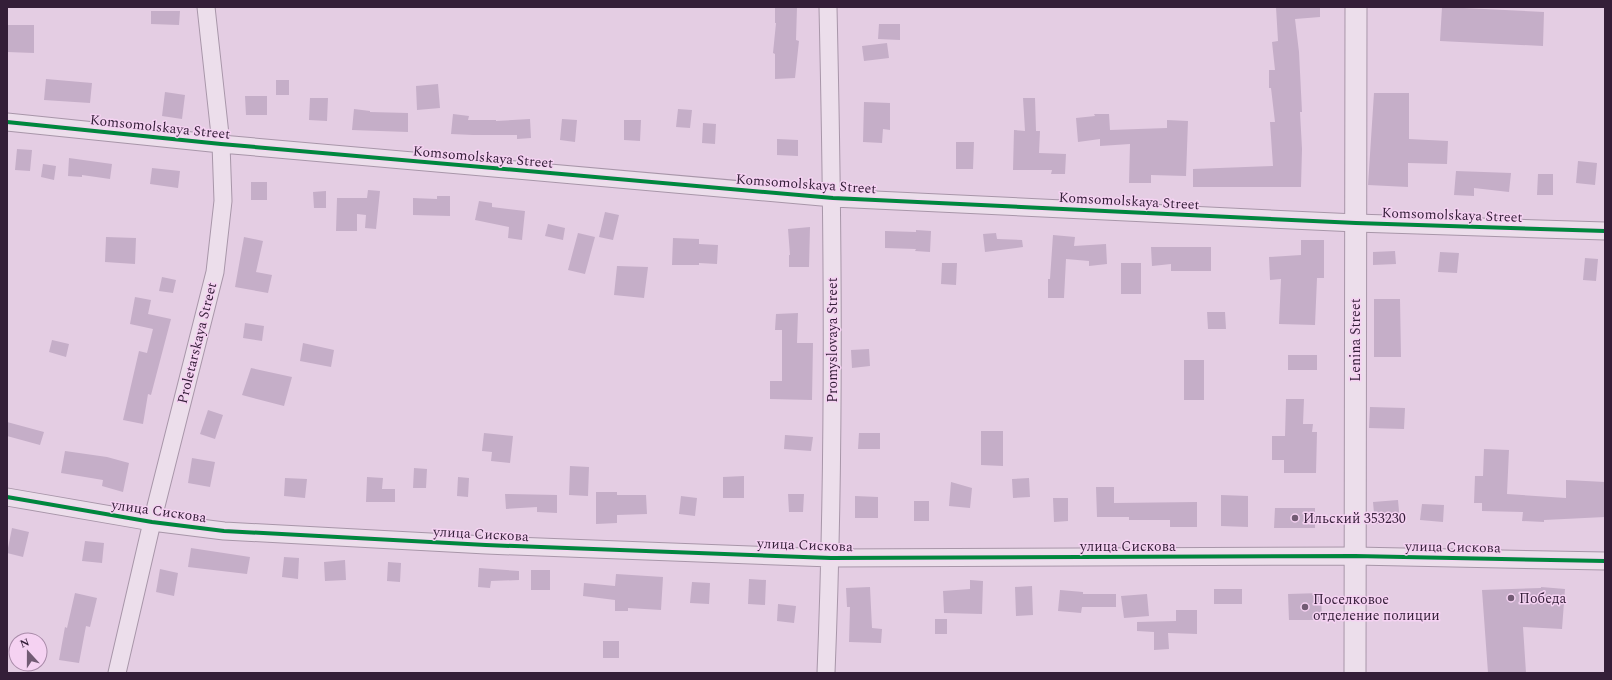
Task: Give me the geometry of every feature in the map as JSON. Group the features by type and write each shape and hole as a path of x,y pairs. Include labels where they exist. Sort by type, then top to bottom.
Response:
{"street":[{"name":"Proletarskaya Street","path":"117,673 152,522 215,272 223,201 221,144 206,7"},
{"name":"Promyslovaya Street","path":"826,673 831,558 832,198 828,7"},
{"name":"Lenina Street","path":"1355,673 1356,7"},
{"name":"Komsomolskaya Street","path":"7,122 221,144 832,198 1356,223 1605,231"},
{"name":"улица Сискова","path":"7,497 152,522 224,531 470,544 831,558 1354,556 1605,561"}],"building":[{"path":"775,7 797,7 796,40 799,41 795,78 775,79 775,54 773,53 776,23"},
{"path":"1276,7 1320,7 1320,17 1295,19 1299,52 1302,112 1300,112 1302,149 1301,187 1193,187 1193,169 1273,166 1270,122 1275,122 1271,88 1269,88 1269,70 1275,70 1272,42 1278,41"},
{"path":"1442,7 1544,12 1543,46 1440,41"},
{"path":"151,11 180,11 179,25 151,24"},
{"path":"879,24 900,24 900,40 878,39"},
{"path":"7,25 34,25 34,53 7,52"},
{"path":"887,43 889,58 864,61 862,46"},
{"path":"46,79 92,83 90,103 44,100"},
{"path":"276,80 289,80 289,95 276,95"},
{"path":"438,84 440,108 417,110 416,86"},
{"path":"165,92 185,95 182,119 162,116"},
{"path":"1374,93 1409,93 1409,139 1448,141 1447,164 1408,163 1408,187 1368,185"},
{"path":"245,96 267,96 267,115 246,115"},
{"path":"310,98 328,98 327,121 309,120"},
{"path":"1023,98 1035,98 1036,131 1040,131 1039,153 1066,154 1065,174 1051,174 1052,170 1013,170 1014,130 1025,131"},
{"path":"864,102 890,103 890,130 883,129 882,143 863,142"},
{"path":"354,109 370,112 408,113 408,132 352,130"},
{"path":"678,109 692,110 690,128 676,127"},
{"path":"453,114 469,116 468,120 496,121 530,119 531,138 517,139 517,135 451,134"},
{"path":"1094,114 1109,114 1110,130 1167,128 1167,120 1188,121 1186,176 1151,175 1151,183 1129,183 1130,144 1100,146 1100,139 1078,142 1076,118 1095,116"},
{"path":"562,119 577,120 575,142 560,140"},
{"path":"624,120 641,120 640,141 624,140"},
{"path":"703,123 716,124 715,144 702,143"},
{"path":"777,139 798,140 798,156 777,155"},
{"path":"956,142 974,142 973,169 956,169"},
{"path":"17,149 32,150 30,171 15,170"},
{"path":"69,158 112,164 110,179 82,175 82,177 68,176"},
{"path":"1578,161 1597,163 1595,185 1576,183"},
{"path":"43,164 56,166 54,180 41,177"},
{"path":"152,168 180,171 178,188 150,184"},
{"path":"1456,171 1511,173 1509,192 1474,188 1474,196 1454,195"},
{"path":"1538,174 1553,174 1553,195 1537,195"},
{"path":"251,182 267,182 267,200 251,200"},
{"path":"368,190 380,191 376,229 365,228 366,215 357,214 357,231 336,231 337,198 367,198"},
{"path":"326,191 326,208 314,208 313,192"},
{"path":"437,196 450,196 450,216 413,215 413,198 437,199"},
{"path":"479,201 492,203 492,207 525,211 522,240 508,238 509,227 475,220"},
{"path":"605,212 619,215 613,240 599,237"},
{"path":"548,224 565,228 563,240 545,236"},
{"path":"810,227 809,267 789,267 790,255 788,229"},
{"path":"916,230 931,231 930,252 915,251 916,249 885,248 885,231 916,232"},
{"path":"578,233 595,237 585,274 568,270"},
{"path":"996,233 997,239 1022,240 1023,247 985,252 983,234"},
{"path":"1053,235 1075,237 1074,246 1106,244 1107,264 1089,266 1089,261 1066,259 1064,298 1048,298 1048,279 1050,279"},
{"path":"106,237 136,238 135,264 105,262"},
{"path":"244,237 263,241 256,272 272,275 268,293 235,287"},
{"path":"673,238 699,239 699,244 718,245 717,264 699,263 699,265 672,265"},
{"path":"1301,240 1324,240 1324,278 1317,278 1315,325 1279,324 1281,279 1270,280 1269,257 1301,255"},
{"path":"1151,247 1211,247 1211,271 1171,271 1171,264 1152,266"},
{"path":"1395,251 1396,264 1373,265 1373,252"},
{"path":"1440,252 1459,253 1457,273 1438,272"},
{"path":"1585,258 1598,259 1596,281 1583,280"},
{"path":"942,263 957,263 956,285 941,284"},
{"path":"1121,263 1141,263 1141,294 1121,294"},
{"path":"617,266 648,267 644,298 614,295"},
{"path":"162,277 176,280 173,293 159,291"},
{"path":"135,297 151,300 148,314 171,319 151,395 148,394 143,424 123,420 139,351 147,353 153,329 130,324"},
{"path":"1374,299 1400,299 1401,357 1374,357"},
{"path":"1207,312 1225,312 1226,329 1208,329"},
{"path":"798,313 797,343 813,343 812,400 770,399 770,381 782,381 782,330 775,330 776,314"},
{"path":"245,323 264,326 262,341 243,338"},
{"path":"52,340 69,344 66,357 49,352"},
{"path":"303,343 334,350 331,367 300,361"},
{"path":"869,349 870,366 852,368 851,350"},
{"path":"1288,355 1317,355 1317,370 1288,370"},
{"path":"1184,360 1204,360 1204,400 1184,400"},
{"path":"251,368 292,377 284,406 242,395"},
{"path":"1286,399 1304,399 1303,424 1313,424 1312,432 1317,432 1316,473 1284,473 1284,460 1272,460 1272,436 1285,436"},
{"path":"1370,407 1405,408 1404,429 1369,428"},
{"path":"208,410 223,415 215,439 200,434"},
{"path":"7,422 44,432 40,445 7,436"},
{"path":"981,431 1003,431 1003,466 981,465"},
{"path":"484,433 513,436 510,463 491,461 492,452 482,451"},
{"path":"859,433 880,433 880,449 858,449"},
{"path":"785,435 813,437 811,451 784,449"},
{"path":"1484,449 1509,450 1507,494 1566,498 1566,480 1605,482 1605,517 1544,520 1544,522 1522,521 1523,512 1482,511 1482,503 1474,503 1475,476 1483,476"},
{"path":"65,451 107,457 129,463 123,492 102,486 103,480 61,473"},
{"path":"192,458 215,462 210,487 188,483"},
{"path":"570,466 589,467 588,496 569,495"},
{"path":"414,468 427,469 426,488 413,488"},
{"path":"744,476 744,498 723,498 723,477"},
{"path":"367,477 383,478 382,489 395,489 395,502 366,502"},
{"path":"458,477 469,478 468,497 457,496"},
{"path":"285,478 307,479 305,498 284,496"},
{"path":"1029,478 1030,497 1013,498 1012,479"},
{"path":"951,482 972,488 970,508 949,506"},
{"path":"1096,487 1114,487 1114,503 1197,502 1197,527 1170,527 1170,520 1129,520 1129,517 1097,517"},
{"path":"596,492 617,492 617,495 646,495 647,514 617,515 617,523 596,524"},
{"path":"505,494 557,495 557,513 537,512 537,507 506,509"},
{"path":"788,494 804,494 803,512 789,512"},
{"path":"1221,495 1248,496 1248,527 1221,526"},
{"path":"681,496 697,498 695,516 679,514"},
{"path":"855,496 878,497 878,518 855,518"},
{"path":"1053,498 1068,498 1068,521 1054,522"},
{"path":"1398,500 1400,522 1375,524 1373,502"},
{"path":"914,501 929,501 929,521 914,521"},
{"path":"1422,504 1444,505 1443,522 1420,520"},
{"name":"Ильский 353230","path":"1275,508 1315,508 1315,528 1274,528"},
{"path":"12,528 29,532 23,557 7,553"},
{"path":"85,541 104,543 102,563 82,561"},
{"path":"191,548 250,557 247,574 188,567"},
{"path":"284,557 299,558 298,579 282,577"},
{"path":"345,560 346,580 325,581 324,562"},
{"path":"388,562 401,563 400,582 387,581"},
{"path":"479,568 519,571 519,580 491,581 490,588 478,587"},
{"path":"160,569 178,573 174,596 156,592"},
{"path":"531,570 550,570 550,590 531,590"},
{"path":"616,574 663,577 661,610 628,608 628,611 615,611 615,600 583,596 584,583 615,586"},
{"path":"749,579 766,580 765,605 748,604"},
{"path":"970,580 983,581 982,614 944,613 943,591 970,589"},
{"path":"692,582 710,583 709,604 690,603"},
{"path":"1032,586 1033,615 1016,616 1015,587"},
{"path":"870,587 872,628 882,629 881,643 849,642 850,607 847,607 846,588"},
{"path":"1541,587 1565,589 1562,629 1523,627 1526,673 1488,673 1482,590"},
{"path":"1214,589 1242,589 1242,604 1214,604"},
{"path":"1060,590 1083,592 1083,594 1116,594 1116,607 1082,607 1081,613 1058,611"},
{"path":"75,593 97,598 90,627 86,626 79,663 59,660 65,627 67,628"},
{"name":"Поселковое отделение полиции","path":"1321,593 1322,620 1289,620 1288,594"},
{"path":"1147,594 1149,616 1124,618 1121,596"},
{"path":"778,604 796,606 794,623 777,621"},
{"path":"1176,610 1197,610 1197,634 1168,633 1169,649 1154,650 1154,632 1137,631 1137,622 1176,621"},
{"path":"935,619 947,619 947,634 935,634"},
{"path":"603,641 619,641 619,658 603,658"}],"cycle path":[{"path":"7,122 221,144 833,198 1356,223 1605,231"},
{"path":"7,497 152,522 224,531 486,545 831,558 1355,556 1605,561"}],"place":[{"name":"Ильский 353230","path":"1295,518"},
{"name":"Победа","path":"1511,598"},
{"name":"Поселковое отделение полиции","path":"1305,607"}]}
